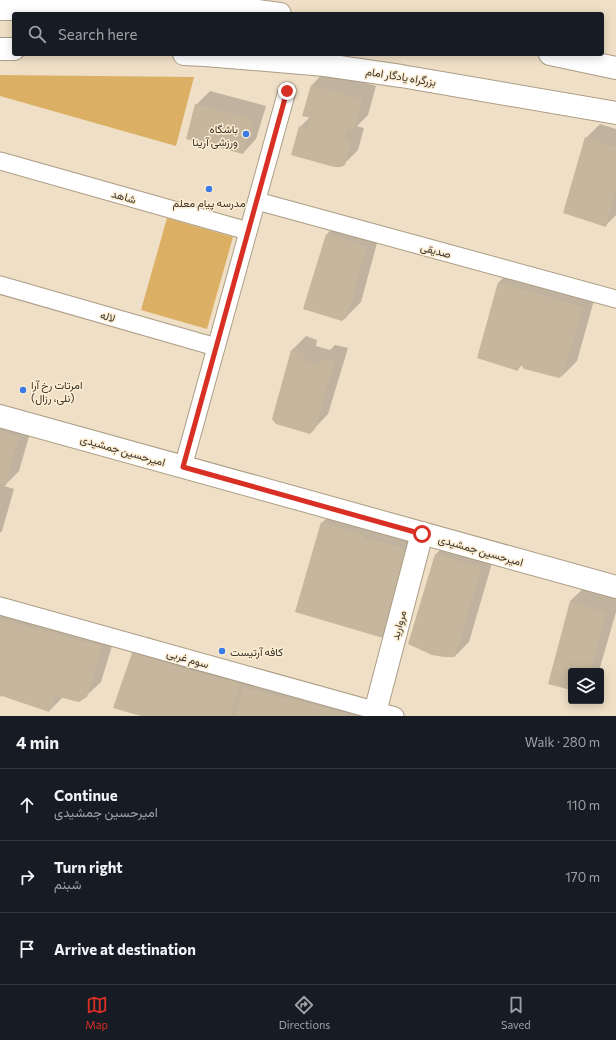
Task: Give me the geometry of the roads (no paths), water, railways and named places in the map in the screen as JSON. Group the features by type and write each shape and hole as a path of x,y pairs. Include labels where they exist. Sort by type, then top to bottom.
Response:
{"main road":[{"path":"176,0 265,12"},
{"path":"0,9 243,9"},
{"path":"0,49 12,50"},
{"name":"بزرگراه یادگار امام","path":"217,56 325,65 401,76 616,114"},
{"path":"559,56 616,68"},
{"name":"امیرحسین جمشیدی","path":"0,416 616,588"},
{"name":"مروارید","path":"381,714 422,534"}],"street":[{"path":"183,467 287,91"},
{"name":"شاهد","path":"0,161 248,231"},
{"name":"صدیقی","path":"256,201 616,299"},
{"name":"لاله","path":"0,285 216,347"},
{"name":"سوم غربی","path":"0,606 381,714"}],"place":[{"name":"باشگاه ورزشی آرینا","path":"246,134"},
{"name":"مدرسه پیام معلم","path":"209,189"},
{"name":"امرتات رخ آرا (نلی، رزال)","path":"23,390"},
{"name":"کافه آرتیست","path":"222,651"}]}
